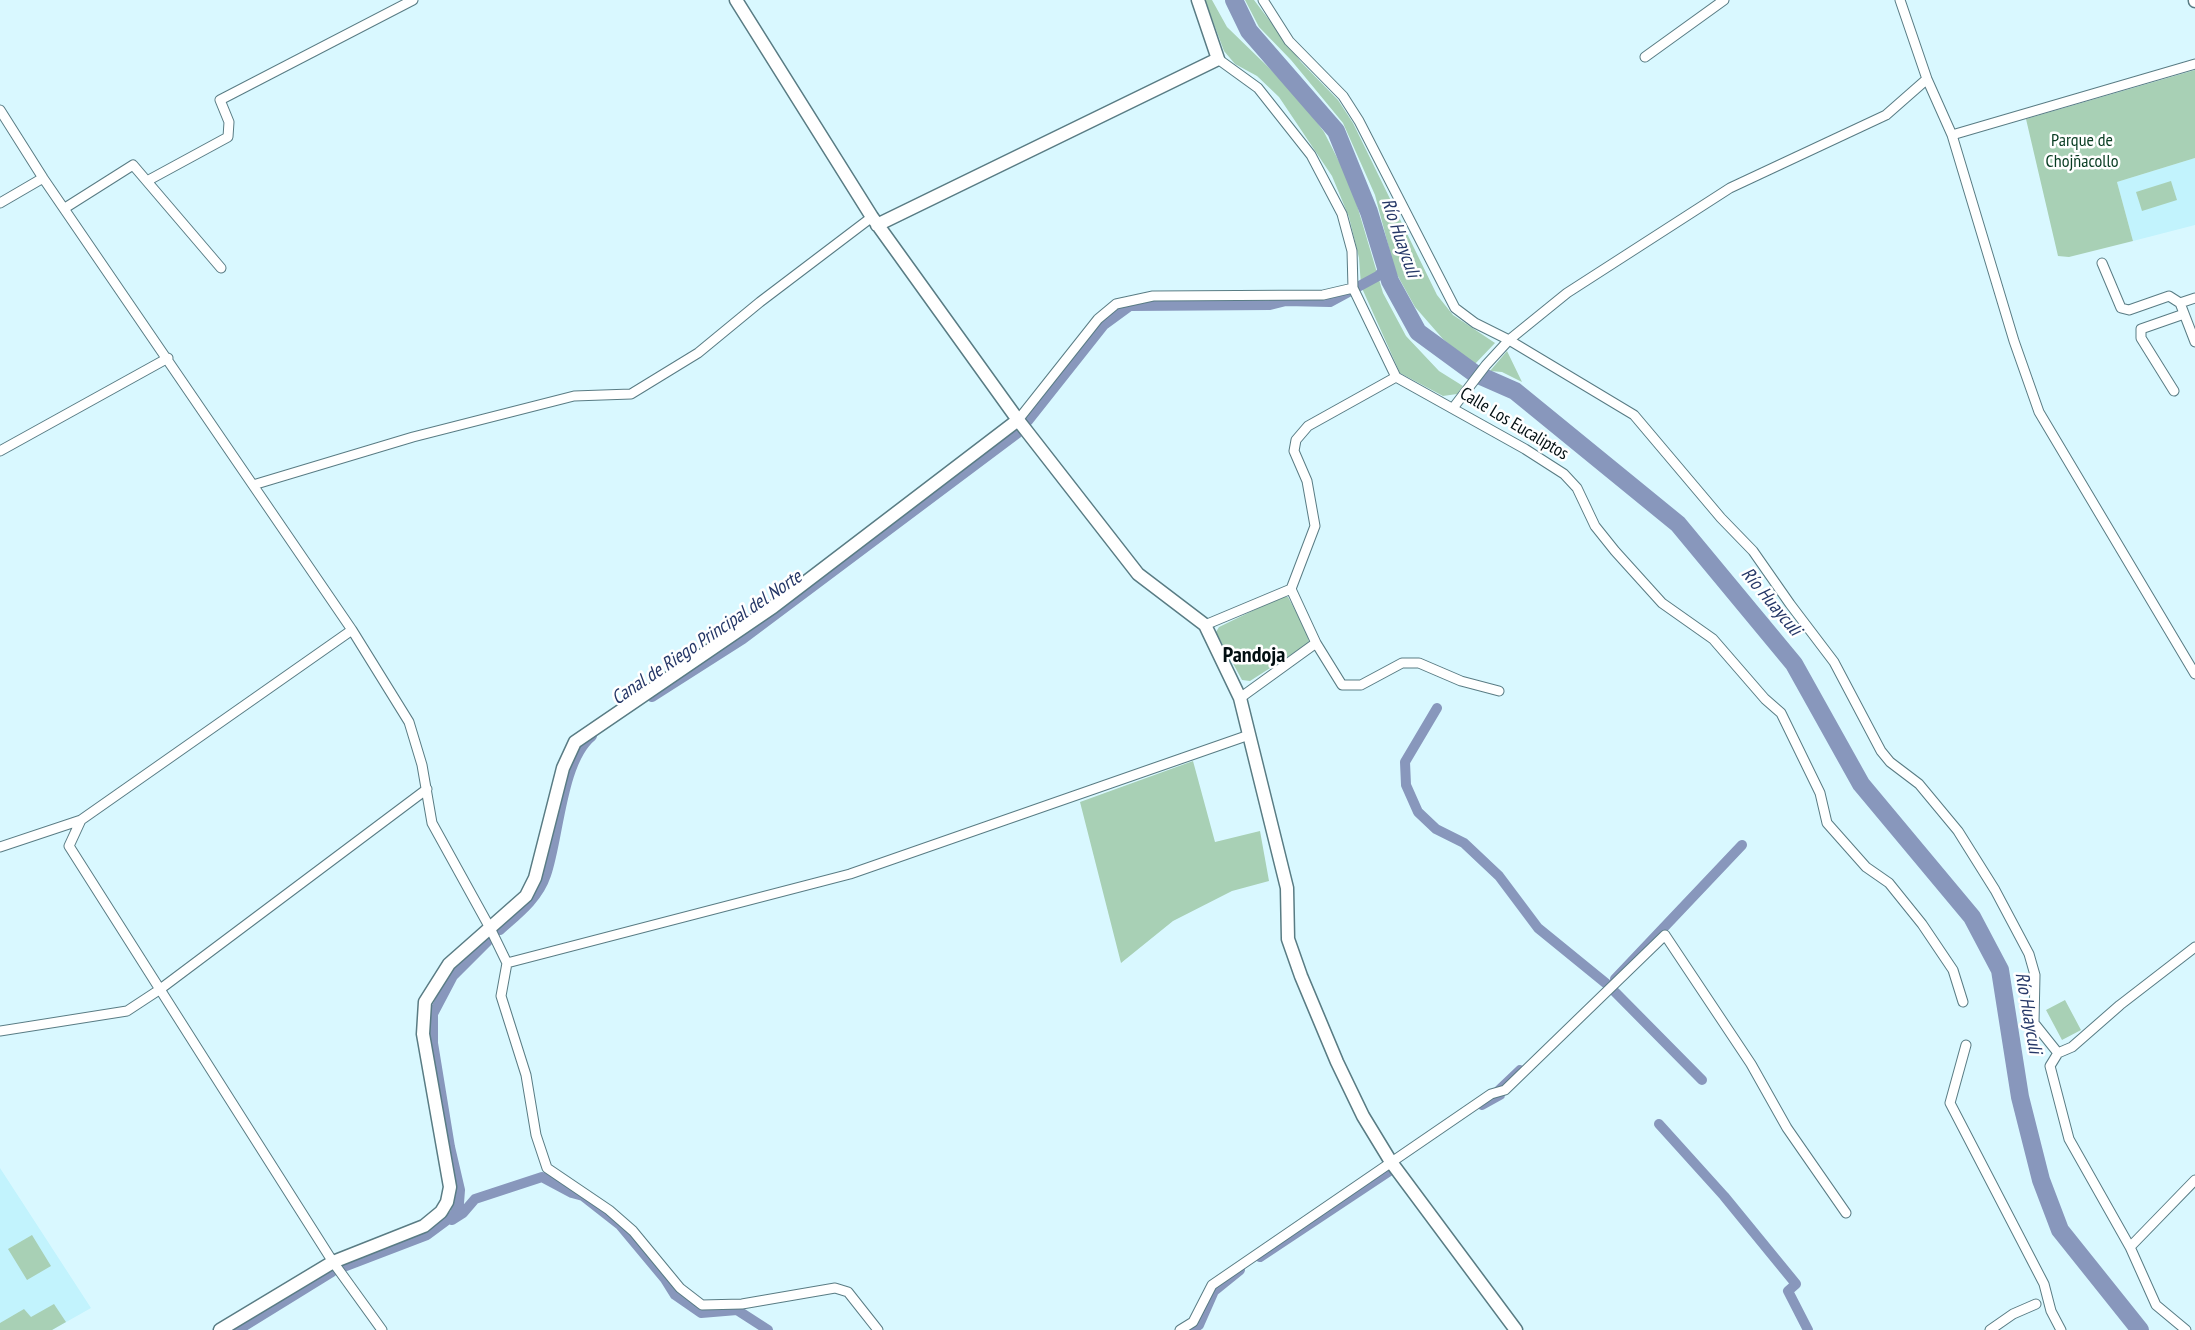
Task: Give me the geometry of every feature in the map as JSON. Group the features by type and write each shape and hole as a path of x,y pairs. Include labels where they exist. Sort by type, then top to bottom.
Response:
{"street":[{"path":"147,181 228,137 229,122 220,100 413,0"},
{"path":"736,0 874,221 1018,420 1138,574 1205,625 1240,698 1288,888 1288,939 1301,976 1337,1062 1363,1116 1391,1162 1516,1330"},
{"path":"1198,0 1218,59 1258,88 1311,155 1342,214 1352,251 1353,288 1396,376 1308,426 1296,440 1294,451 1307,481 1315,526 1291,589 1316,643 1342,685 1361,685 1402,663 1419,662 1461,681 1499,691"},
{"path":"1263,0 1289,41 1344,96 1360,121 1406,215 1455,308 1475,324 1509,340 1634,414 1721,518 1754,551 1790,604 1834,662 1881,751 1890,762 1919,784 1958,831 1995,890 2029,954 2035,975 2034,1024 2058,1053"},
{"path":"1645,57 1724,0"},
{"path":"1900,0 1927,79 1952,135 2014,342 2039,412 2195,674"},
{"path":"253,485 413,437 574,396 631,394 698,353 760,302 874,221 1218,59"},
{"path":"1952,135 2195,64"},
{"path":"1454,408 1486,365 1509,340 1567,293 1721,193 1873,123 1886,115 1927,79"},
{"path":"0,110 43,178 168,358 352,630 409,722 427,789 432,823 490,928 507,963 501,996 526,1075 536,1135 547,1168 609,1210 633,1231 680,1288 702,1305 742,1304 834,1288 848,1292 878,1330"},
{"path":"64,208 133,165 221,268"},
{"path":"0,203 43,178"},
{"path":"2102,263 2121,308 2129,310 2170,296 2180,303 2195,342"},
{"path":"220,1330 334,1262 424,1226 441,1212 447,1202 450,1187 423,1034 425,1002 449,964 526,896 536,878 564,768 575,742 773,607 1018,420 1098,319 1116,304 1153,296 1323,295 1353,288"},
{"path":"2180,303 2195,298"},
{"path":"2174,391 2141,338 2142,329 2184,314"},
{"path":"0,451 168,358"},
{"name":"Calle Los Eucaliptos","path":"1396,376 1454,408 1564,474 1578,488 1595,526 1621,558 1662,603 1713,639 1765,699 1781,713 1820,792 1827,822 1866,867 1889,883 1922,924 1953,970 1963,1002"},
{"path":"1205,625 1291,589"},
{"path":"0,847 81,820 352,630"},
{"path":"1240,698 1316,643"},
{"path":"507,963 850,874 1249,735"},
{"path":"0,1031 127,1011 159,990 427,789"},
{"path":"81,820 69,846 334,1262 382,1330"},
{"path":"1180,1330 1193,1322 1212,1285 1491,1094 1506,1090 1665,935 1751,1064 1787,1128 1846,1213"},
{"path":"2186,1330 2156,1305 2130,1247 2069,1139 2050,1066 2058,1053 2072,1047 2120,1005 2195,947"},
{"path":"1966,1045 1950,1103 2044,1284 2051,1311 2061,1330"},
{"path":"2130,1247 2195,1180"},
{"path":"1990,1330 2013,1314 2036,1304"}],"shaded area":[{"path":"2195,158 2195,225 2133,241 2117,182"},
{"path":"0,1168 91,1308 52,1330 0,1330"}],"green space":[{"path":"1205,0 1212,0 1227,27 1298,96 1324,132 1351,185 1383,293 1406,336 1439,371 1463,386 1457,394 1443,396 1400,373 1361,286 1359,258 1349,217 1332,176 1279,97 1257,76 1235,64 1224,51"},
{"path":"1245,0 1254,0 1301,62 1338,100 1353,123 1437,295 1453,315 1495,343 1474,365 1443,339 1415,307 1395,271 1375,195 1343,123 1291,60 1259,27"},
{"name":"Parque de Chojñacollo","path":"2195,70 2195,158 2117,182 2133,241 2069,257 2058,256 2026,119"},
{"path":"2171,181 2177,200 2142,211 2136,192"},
{"path":"1507,351 1522,382 1502,372 1490,371"},
{"path":"1281,597 1288,597 1308,634 1309,643 1250,681 1242,680 1216,632 1219,627"},
{"path":"1193,761 1215,842 1260,831 1269,881 1232,891 1173,921 1121,963 1080,802"},
{"path":"2065,1000 2081,1030 2062,1040 2046,1010"},
{"path":"32,1235 51,1266 27,1280 8,1249"},
{"path":"54,1304 66,1322 52,1330 0,1330 0,1323 24,1309 31,1317"}],"waterway":[{"name":"Río Huayculi","path":"1234,0 1249,31 1336,131 1369,212 1390,281 1418,332 1474,373 1515,391 1678,524 1794,664 1861,784 1972,917 2000,970 2020,1097 2041,1180 2060,1230 2140,1330"},
{"name":"Canal de Riego Principal del Norte","path":"1028,421 1104,325 1130,306 1270,305 1286,301 1330,302 1378,276 1386,267"},
{"name":"Canal de Riego Principal del Norte","path":"652,697 743,639 1018,433"},
{"path":"1437,708 1405,762 1406,785 1418,812 1436,829 1464,843 1499,876 1538,928 1608,985"},
{"name":"Canal de Riego Principal del Norte","path":"500,930 527,906 542,884 550,859 567,781 582,748 592,736"},
{"path":"1615,979 1742,845"},
{"name":"Canal de Riego Principal del Norte","path":"346,1266 427,1235 454,1215 459,1203 460,1190 450,1147 433,1043 433,1014 453,976 488,941"},
{"path":"1615,992 1702,1080"},
{"path":"1482,1105 1500,1095 1499,1090 1520,1070"},
{"path":"1659,1124 1724,1196 1796,1284 1788,1291 1808,1330"},
{"path":"1260,1257 1391,1170"},
{"path":"452,1220 463,1213 475,1199 542,1177 572,1193 583,1196 620,1225 665,1279 675,1295 701,1313 737,1310 768,1330"},
{"path":"1192,1330 1199,1325 1214,1291 1240,1270"},
{"name":"Canal de Riego Principal del Norte","path":"238,1330 332,1272"}],"district":[{"name":"Pandoja","path":"1254,656"}]}
